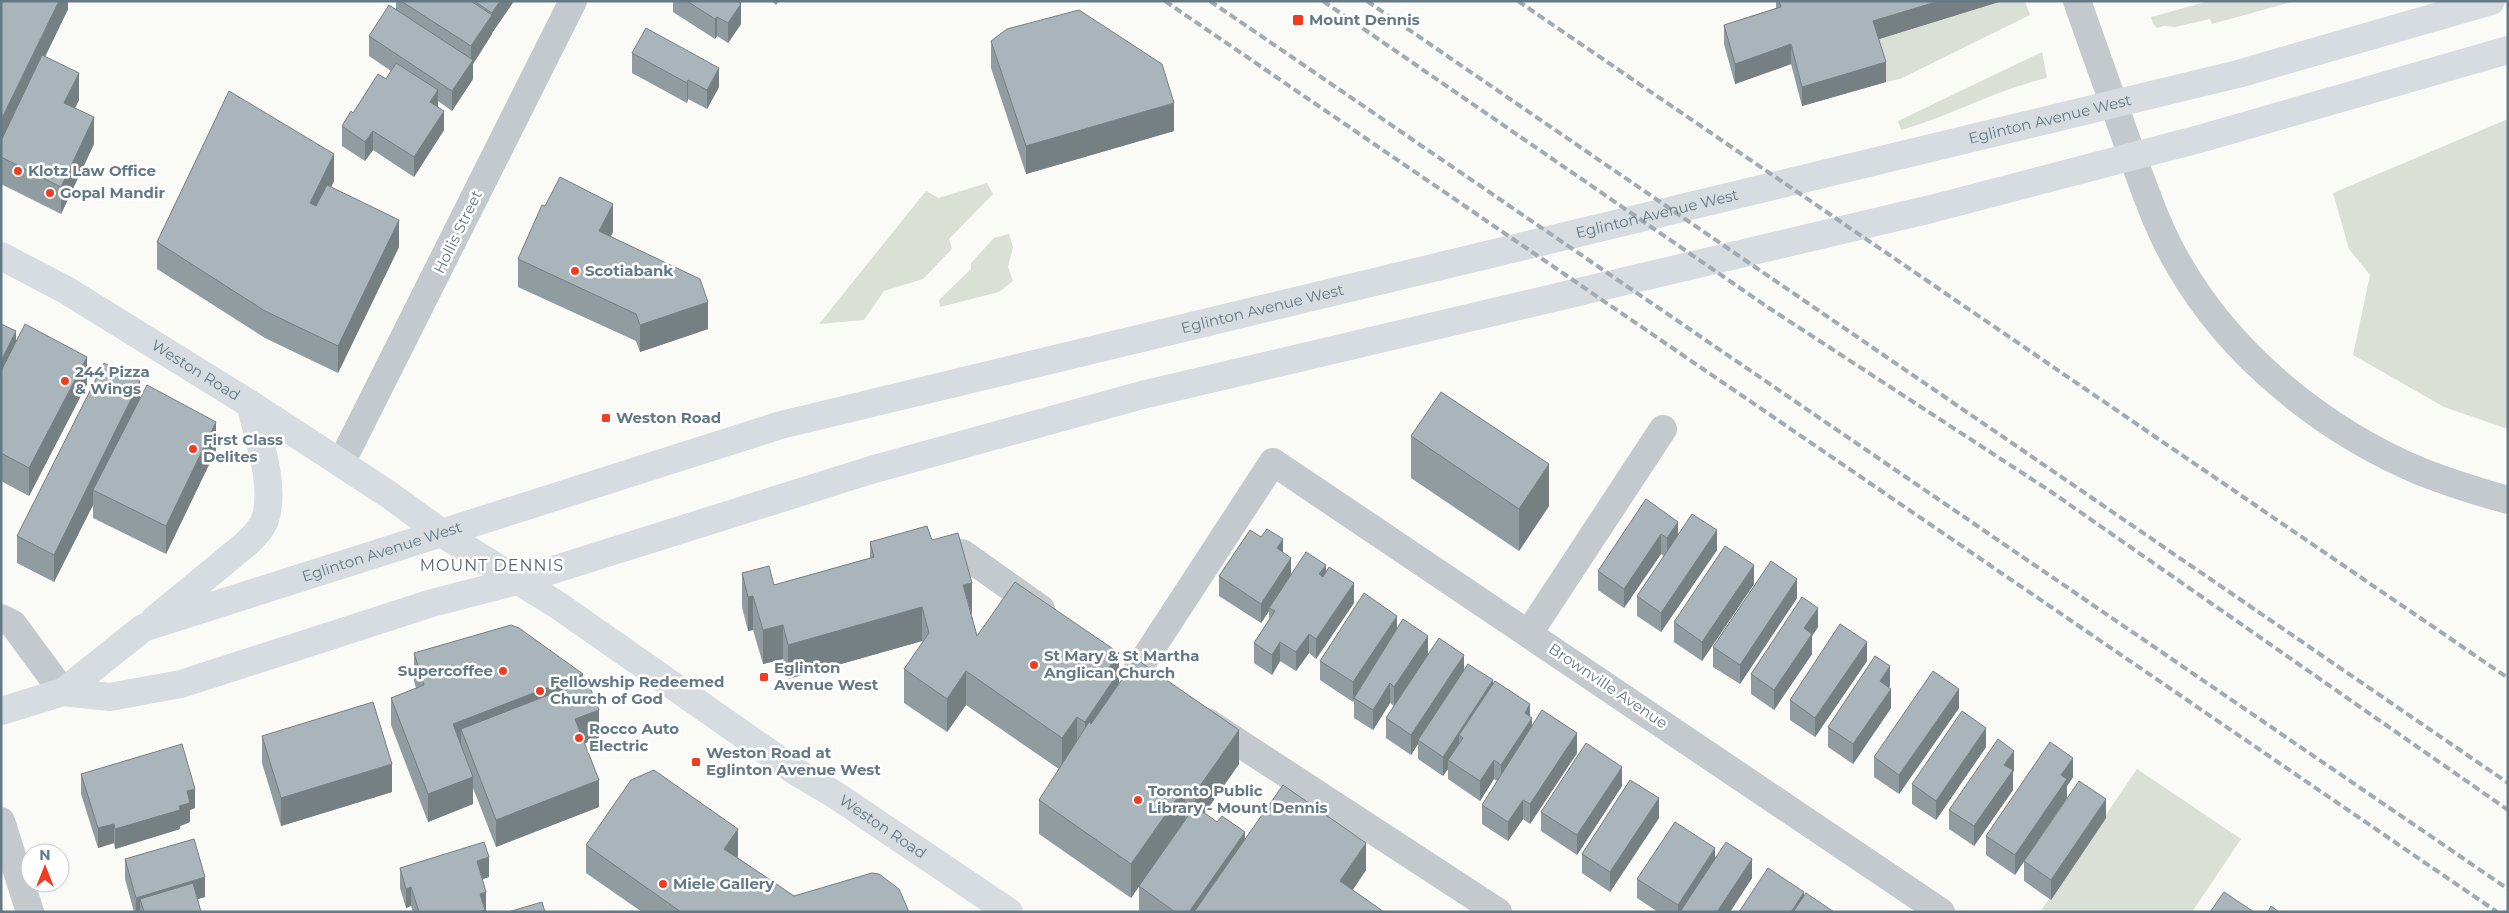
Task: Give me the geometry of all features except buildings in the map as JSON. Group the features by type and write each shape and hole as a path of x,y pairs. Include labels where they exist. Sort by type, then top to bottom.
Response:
{"main road":[{"name":"Eglinton Avenue West","path":"1,711 63,692 143,628 444,534 781,425 2238,74 2492,1"},
{"name":"Eglinton Avenue West","path":"63,692 110,697 181,684 432,603 521,580 871,470 1142,395 1931,210 2203,138 2508,50"},
{"name":"Weston Road","path":"1,256 66,290 250,404 341,463 444,534 521,580 795,771 837,796 1009,912"},
{"path":"143,628 246,544 255,535 266,518 270,493 250,404"}],"street":[{"name":"Hollis Street","path":"341,463 573,1"},
{"path":"2076,1 2154,217 2179,265 2217,322 2262,367 2312,412 2362,442 2420,471 2508,500"},
{"path":"1529,633 1663,429"},
{"name":"Brownville Avenue","path":"1134,675 1273,462 1941,912"},
{"path":"962,553 1064,625"},
{"path":"1,618 13,624 63,692"},
{"path":"1111,658 1134,675 1498,912"},
{"path":"1,821 30,912"}],"shaded area":[{"path":"2002,1 2025,1 2030,15 1900,79 1886,82 1873,41"},
{"path":"2209,1 2295,1 2212,24 2210,19 2175,27 2164,26 2157,28 2153,24 2151,17"},
{"path":"2042,52 2047,78 2010,89 1938,118 1901,130 1898,121"},
{"path":"2508,119 2508,429 2444,407 2353,355 2370,275 2349,249 2333,193"},
{"path":"987,183 993,194 949,239 952,249 923,279 884,291 864,320 819,324 926,191 939,198"},
{"path":"1009,234 1013,247 1008,267 1013,281 999,292 940,307 939,300 971,269 971,263 994,238"},
{"path":"2137,769 2241,839 2192,912 2040,912"}],"railway":[{"path":"1165,1 2497,912"},
{"path":"1210,1 2508,889"},
{"path":"1323,1 1769,308 2050,491 2508,810"},
{"path":"1367,1 2508,783"},
{"path":"1518,1 2508,678"}],"place":[{"name":"Mount Dennis","path":"1298,20"},
{"name":"Klotz Law Office","path":"18,171"},
{"name":"Gopal Mandir","path":"50,193"},
{"name":"Scotiabank","path":"575,271"},
{"name":"244 Pizza & Wings","path":"65,381"},
{"name":"Weston Road","path":"606,418"},
{"name":"First Class Delites","path":"193,449"},
{"name":"St Mary & St Martha Anglican Church","path":"1034,665"},
{"name":"Supercoffee","path":"503,671"},
{"name":"Eglinton Avenue West","path":"764,677"},
{"name":"Fellowship Redeemed Church of God","path":"540,691"},
{"name":"Rocco Auto Electric","path":"579,738"},
{"name":"Weston Road at Eglinton Avenue West","path":"696,762"},
{"name":"Toronto Public Library - Mount Dennis","path":"1138,800"},
{"name":"Miele Gallery","path":"663,884"}],"district":[{"name":"MOUNT DENNIS","path":"492,565"}]}
